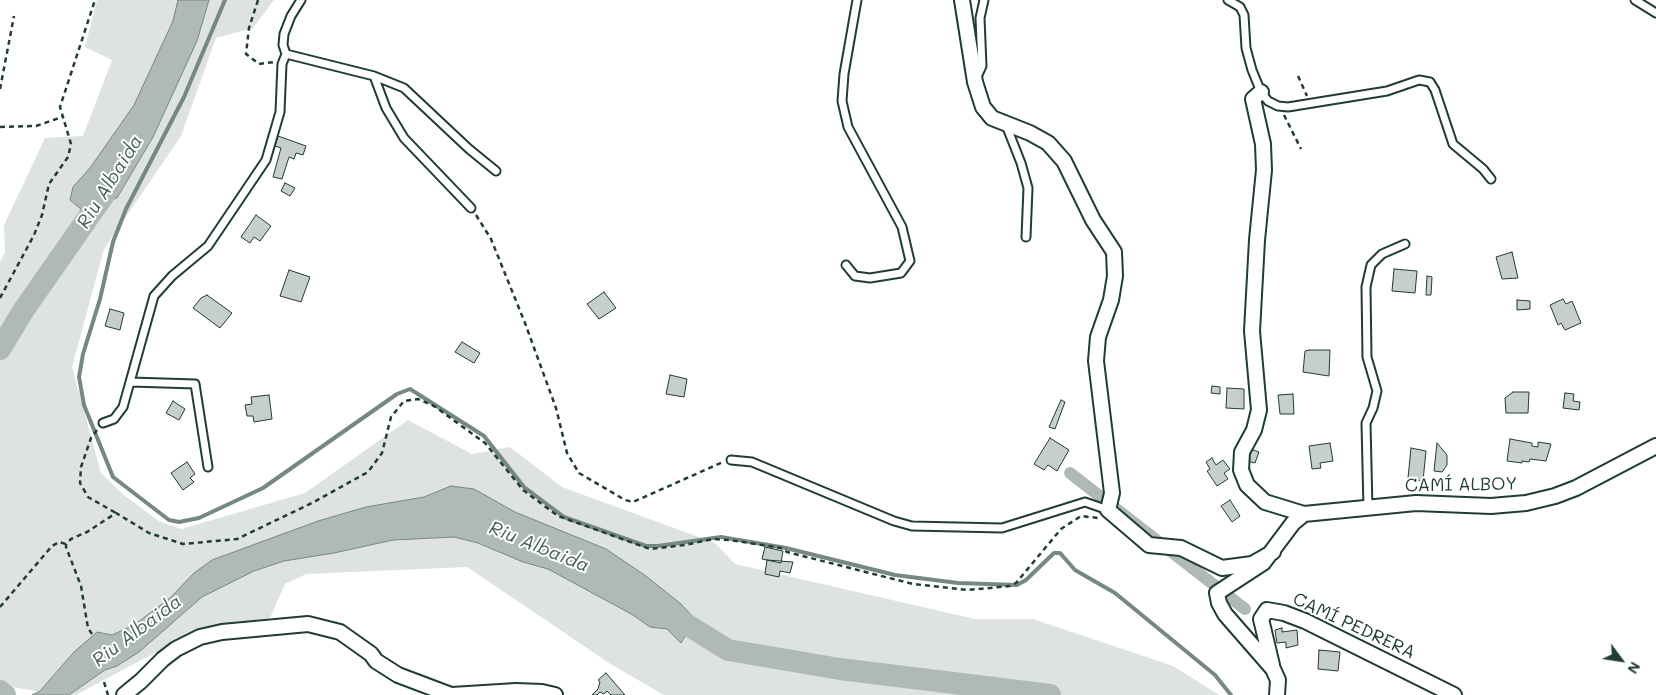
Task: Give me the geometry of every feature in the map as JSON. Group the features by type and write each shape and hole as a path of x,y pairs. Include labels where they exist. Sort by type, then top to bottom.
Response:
{"street":[{"path":"962,0 975,82 983,107 992,118 1030,133 1048,143 1064,161 1080,196 1114,252 1115,276 1111,300 1098,337 1096,361 1112,493 1104,514 1149,545 1181,548 1222,568 1252,564 1273,552"},
{"path":"1265,97 1253,98 1262,144 1264,170 1256,240 1252,331 1259,410 1254,430 1242,452 1241,470 1247,485 1265,502 1304,514"},
{"name":"CAMÍ ALBOY","path":"1304,514 1416,503 1491,506 1526,502 1556,496 1576,488 1656,446"},
{"path":"1277,695 1278,680 1273,669 1225,614 1219,603 1218,594 1255,569 1273,552 1293,523 1304,514"},
{"name":"CAMÍ PEDRERA","path":"1273,669 1261,619 1266,610 1284,613 1305,621 1454,695"},
{"path":"124,695 176,649 200,637 222,632 308,624 340,632 371,654 376,661 398,675 451,695 536,693 555,695"}],"lane":[{"path":"300,0 284,34 283,50 286,54 374,76 409,91 469,149 496,171"},
{"path":"846,266 855,276 870,278 901,273 910,261 902,227 848,127 842,101 844,74 857,0"},
{"path":"975,82 982,66 980,18 984,0"},
{"path":"1228,0 1240,7 1244,15 1246,48 1265,97 1278,106 1288,107 1387,91 1419,80 1430,82 1435,90 1453,144 1484,169 1491,178"},
{"path":"1635,0 1656,14"},
{"path":"103,423 114,419 123,407 154,296 172,276 208,246 266,160 280,112 282,64 286,54"},
{"path":"374,76 386,108 404,138 471,208"},
{"path":"1006,125 1028,188 1026,237"},
{"path":"1368,509 1366,423 1373,408 1376,391 1367,356 1366,287 1371,265 1382,254 1405,244"},
{"path":"131,382 195,384 208,466"},
{"path":"731,460 752,462 894,521 912,526 1002,528 1085,502 1104,514"}],"path":[{"path":"0,298 34,235 42,215 49,184 68,157 72,144 60,107 94,0"},
{"path":"258,0 247,35 246,54 259,64 273,63 286,54"},
{"path":"0,89 14,16"},
{"path":"1298,76 1310,102"},
{"path":"1265,97 1284,116 1302,149"},
{"path":"0,127 36,126 62,117"},
{"path":"471,208 491,239 526,323 556,408 567,453 579,472 624,500 633,502 641,501 660,488 716,464 731,460"},
{"path":"95,433 81,467 80,484 88,498 150,533 183,544 237,539 312,503 368,472 382,453 391,417 404,401 418,399 434,406 485,443 523,490 567,520 650,549 686,545 713,539 773,547 786,552 913,584 968,590 1010,586 1016,583 1069,522 1081,516 1104,514"},
{"path":"0,607 52,546 59,542 66,544 116,513"},
{"path":"66,544 81,586 88,628 92,634"},
{"path":"104,682 108,695"}],"shaded area":[{"path":"97,0 274,0 253,28 216,38 181,136 104,249 72,367 101,473 125,496 159,521 181,529 305,493 408,420 472,454 510,447 562,487 715,543 735,564 975,619 1033,619 1173,666 1219,695 664,695 612,665 467,567 306,574 285,584 270,618 216,626 145,658 76,695 59,695 0,685 0,262 5,252 4,225 45,138 83,136 112,60 85,47"}],"water":[{"path":"178,0 209,0 197,41 153,137 117,198 82,210 70,200 73,187 90,168 134,105 173,21"},
{"path":"451,486 474,489 515,512 606,549 646,576 681,604 695,619 681,643 667,629 650,627 633,615 548,569 523,562 478,543 454,537 393,540 334,553 284,561 254,571 202,597 139,652 117,666 105,670 69,695 32,695 40,691 74,652 97,632 112,635 134,625 170,598 194,573 212,560 318,521 366,507 424,497"}],"building":[{"path":"278,136 306,146 303,155 296,153 294,159 289,157 282,179 273,177 281,148 275,146"},
{"path":"285,183 295,188 290,196 281,191"},
{"path":"256,215 271,226 260,241 254,237 250,243 241,237"},
{"path":"1512,252 1518,278 1502,279 1496,257"},
{"path":"1394,269 1417,271 1415,293 1392,291"},
{"path":"289,270 310,277 301,302 280,296"},
{"path":"1427,276 1432,277 1431,295 1426,295"},
{"path":"604,292 616,308 599,319 587,304"},
{"path":"207,295 232,313 220,328 193,308 201,298"},
{"path":"1563,299 1566,304 1572,301 1581,323 1565,330 1561,323 1558,325 1550,305"},
{"path":"1517,300 1530,301 1530,309 1517,310"},
{"path":"110,309 124,313 120,330 105,326"},
{"path":"462,342 480,353 474,363 455,352"},
{"path":"1330,350 1329,376 1303,372 1305,351"},
{"path":"670,375 687,379 684,397 666,394"},
{"path":"1212,386 1220,387 1220,394 1211,393"},
{"path":"1227,388 1244,389 1244,409 1226,408"},
{"path":"1513,392 1529,392 1528,413 1506,413 1505,398"},
{"path":"1565,393 1574,394 1573,401 1580,402 1579,410 1563,408"},
{"path":"1293,394 1294,414 1280,414 1278,395"},
{"path":"269,395 272,419 254,422 253,416 247,416 245,405 252,404 251,397"},
{"path":"1061,400 1065,402 1055,429 1049,427"},
{"path":"173,401 185,409 179,420 166,413"},
{"path":"1050,438 1069,450 1057,471 1048,465 1044,470 1034,464"},
{"path":"1510,439 1532,443 1532,446 1538,447 1538,442 1551,444 1546,461 1530,459 1529,462 1522,461 1522,463 1507,461"},
{"path":"1330,443 1333,461 1320,463 1321,468 1312,469 1309,446"},
{"path":"1437,443 1447,455 1447,465 1442,472 1434,471"},
{"path":"1411,448 1426,451 1423,481 1408,478"},
{"path":"1251,449 1259,452 1255,463 1247,461"},
{"path":"1212,458 1216,465 1223,460 1230,469 1224,473 1228,479 1217,486 1207,471 1210,469 1206,462"},
{"path":"187,462 195,474 190,478 194,482 183,490 171,473"},
{"path":"1230,500 1240,516 1232,522 1221,506"},
{"path":"765,547 783,551 781,563 762,559"},
{"path":"767,560 793,562 790,573 780,571 779,577 765,574"},
{"path":"1282,628 1282,632 1297,630 1298,645 1286,648 1286,642 1277,643 1275,630"},
{"path":"1319,650 1340,652 1338,671 1318,669"},
{"path":"606,673 625,695 611,695 607,691 604,694 600,692 597,695 592,695 598,689 600,682 598,680"}],"waterway":[{"path":"225,0 184,97 126,209 113,242 100,299 83,354 79,377 84,405 113,477 169,520 179,522 199,518 263,488 397,394 410,389 484,436 524,487 564,517 646,546 721,537 786,548 895,575 958,583 1017,585 1026,580 1054,553 1060,553 1075,570 1115,593 1215,675 1231,695"},
{"name":"Riu Albaida","path":"0,349 23,311 115,179"},
{"path":"1070,473 1245,609"},
{"name":"Riu Albaida","path":"665,611 728,650 840,669 1050,695"},
{"name":"Riu Albaida","path":"0,691 5,695"}]}
